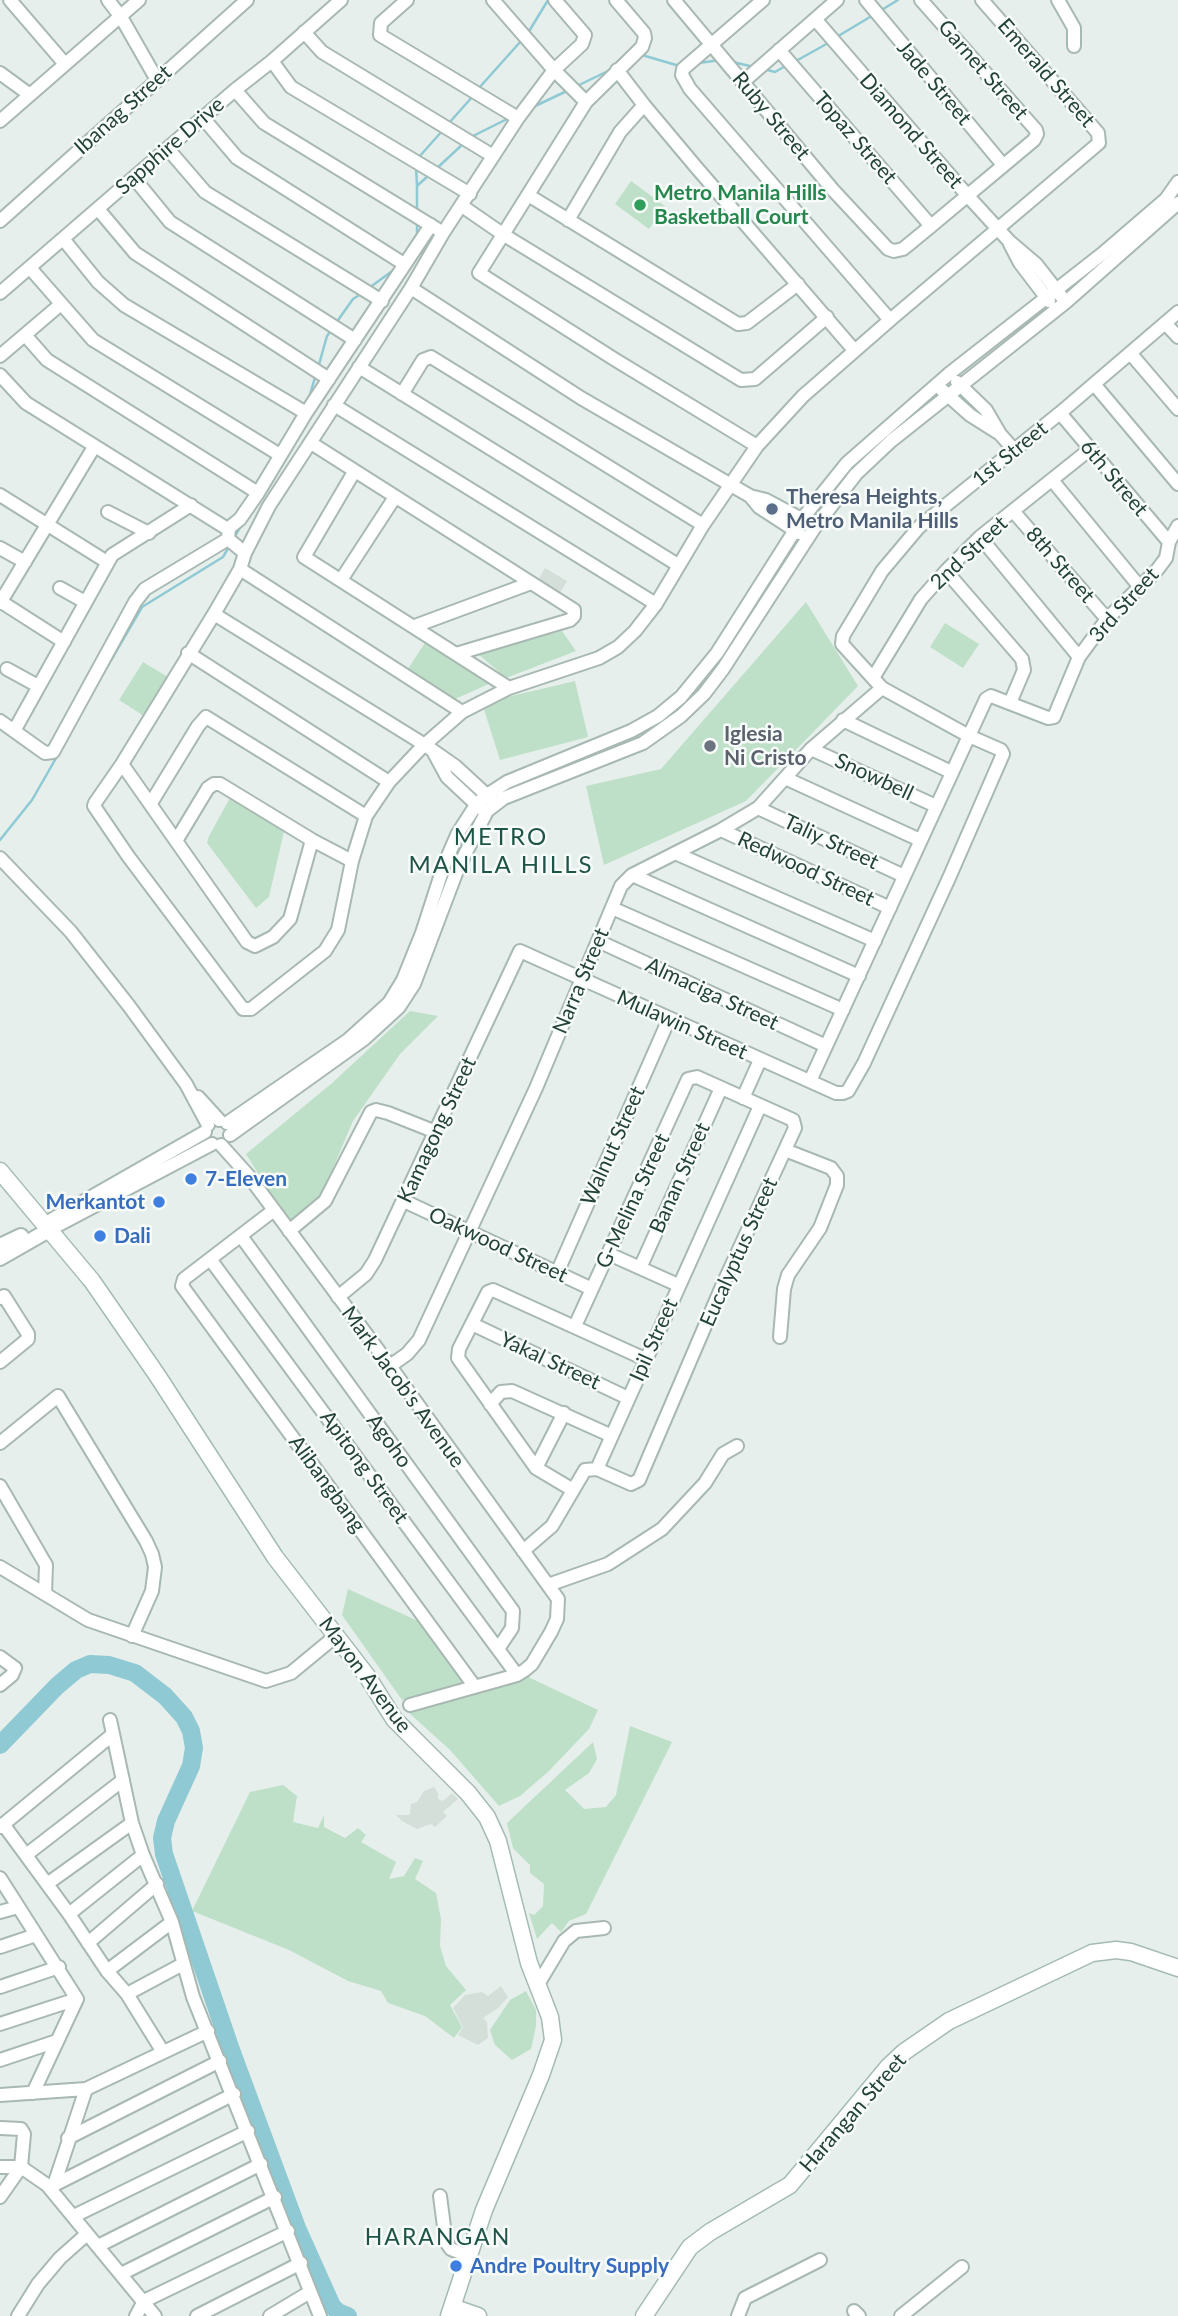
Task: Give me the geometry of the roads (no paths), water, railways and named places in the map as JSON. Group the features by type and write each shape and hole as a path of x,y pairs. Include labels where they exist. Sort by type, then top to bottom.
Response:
{"main road":[{"name":"Mayon Avenue","path":"0,1171 92,1281 157,1375 275,1557 337,1635 394,1719 452,1776 486,1817 501,1852 523,1942 550,2017 550,2052 484,2210 450,2311"},
{"name":"Harangan Street","path":"644,2316 690,2247 710,2232 790,2185 888,2067 904,2052 949,2021 1092,1953 1131,1952 1178,1968"},
{"path":"450,2311 478,2316"}],"street":[{"path":"10,0 65,64"},
{"path":"108,0 158,80"},
{"path":"0,121 139,0"},
{"name":"Ibanag Street","path":"0,221 247,0"},
{"name":"Sapphire Drive","path":"0,293 341,0"},
{"path":"407,0 381,23 380,34 518,118"},
{"path":"494,0 554,70 586,102"},
{"path":"555,0 585,34 582,44 554,70 518,118 443,233 411,288 269,506 244,552 240,569 214,614 94,806 128,856 243,1009 251,1009 324,951 338,930 352,861 366,816 389,782 429,749 461,712 509,688 610,653 635,631 656,604 703,525 757,446 803,396 854,350 999,230"},
{"path":"616,0 641,28 645,38 642,47 586,102 479,273 757,446"},
{"name":"Ruby Street","path":"674,0 833,190 888,249 903,249 967,195"},
{"path":"763,0 683,69 682,75 690,89 890,320"},
{"path":"743,82 837,0"},
{"name":"Jade Street","path":"866,0 1003,165"},
{"name":"Garnet Street","path":"921,0 1036,130 1034,140 967,195"},
{"name":"Emerald Street","path":"982,0 1098,133 1100,139 1095,148 999,230"},
{"path":"1058,0 1074,28 1074,46"},
{"name":"Diamond Street","path":"815,19 967,195 1009,241 1036,264 1061,306"},
{"path":"304,32 322,52 493,156"},
{"name":"Topaz Street","path":"779,50 931,226"},
{"path":"272,61 291,87 470,194"},
{"path":"617,69 643,105 854,350"},
{"path":"0,73 30,95"},
{"path":"235,90 264,123 443,233"},
{"path":"568,219 620,132 643,105"},
{"path":"203,118 237,158 404,264"},
{"path":"168,149 205,192 382,301"},
{"path":"134,178 170,222 355,340"},
{"path":"0,1258 47,1227 219,1133 364,1039 399,1007 414,984 481,809 508,782 631,731 658,716 681,697 717,653 798,524 847,463 950,373 1155,209 1178,182"},
{"path":"528,195 738,324 747,323 797,284"},
{"path":"491,799 643,743 681,716 704,694 723,669 811,533 856,474 891,440 1061,306 1178,203"},
{"path":"461,206 741,380 755,379 827,317"},
{"path":"98,209 135,253 329,379"},
{"path":"0,721 45,753 53,752 135,602 145,589 229,533 240,519 431,225"},
{"path":"64,240 98,282 124,305 306,414"},
{"path":"30,268 93,340 280,455"},
{"path":"411,288 581,398 750,496 766,500 811,533"},
{"path":"0,356 61,304"},
{"name":"1st Street","path":"873,678 842,644 842,640 869,591 919,527 1015,451 1178,312"},
{"path":"1166,323 1178,337"},
{"path":"25,335 47,360 258,493"},
{"path":"1131,354 1178,410"},
{"path":"402,394 423,360 431,358 703,525"},
{"path":"359,367 678,565"},
{"path":"950,373 986,410 1000,434 1015,451"},
{"path":"0,375 26,403 226,528 244,552"},
{"path":"1094,384 1178,484"},
{"path":"936,385 977,421 1000,434"},
{"path":"334,405 656,604"},
{"name":"6th Street","path":"1060,413 1169,542"},
{"path":"311,443 573,608 575,612 572,619 456,654"},
{"path":"64,642 0,602 94,447"},
{"name":"2nd Street","path":"873,678 921,599 946,571 980,537 1089,450"},
{"path":"354,471 304,557 509,688"},
{"path":"1052,480 1139,586"},
{"path":"0,495 107,562"},
{"path":"341,580 395,497"},
{"path":"14,731 112,555 191,505"},
{"name":"8th Street","path":"1013,511 1107,619"},
{"path":"108,512 149,533"},
{"name":"3rd Street","path":"1010,703 1048,718 1054,717 1079,657 1107,619 1157,570 1166,558 1169,542 1178,526"},
{"path":"980,537 1079,657"},
{"path":"0,548 25,562"},
{"path":"240,569 461,712"},
{"path":"810,1081 988,696 1010,703 1024,670 1022,659 946,571"},
{"path":"415,626 531,583"},
{"path":"60,588 85,602"},
{"path":"214,614 455,766 491,799"},
{"path":"188,653 389,782"},
{"path":"7,669 38,687"},
{"path":"873,678 882,688 969,736"},
{"name":"Narra Street","path":"390,1366 407,1354 419,1340 583,979 621,886 632,876 722,830 758,808 811,749 882,688"},
{"path":"151,803 206,717 366,816"},
{"path":"843,720 951,772"},
{"name":"Mulawin Street","path":"520,951 760,1060 836,1093 845,1093 853,1085 864,1063 950,878 1003,754 1001,750 969,736"},
{"path":"429,749 447,777 481,809"},
{"name":"Snowbell","path":"811,749 936,806"},
{"path":"122,764 247,942 255,946 272,937 290,919 312,840"},
{"path":"785,778 920,840"},
{"path":"176,841 208,789 214,784 220,784 352,861"},
{"name":"Taliy Street","path":"758,808 904,876"},
{"name":"Redwood Street","path":"722,830 890,908"},
{"path":"675,853 875,941"},
{"name":"Mark Jacob's Avenue","path":"0,858 71,932 129,1006 248,1175 558,1599 557,1619 551,1632 532,1664 517,1675"},
{"path":"632,876 859,976"},
{"path":"612,908 843,1010"},
{"name":"Almaciga Street","path":"598,941 826,1046"},
{"name":"Kamagong Street","path":"338,1297 366,1274 404,1201 520,951"},
{"name":"Walnut Street","path":"557,1273 669,1019"},
{"path":"743,1098 760,1060"},
{"name":"Eucalyptus Street","path":"597,1469 634,1484 639,1480 718,1295 795,1128 794,1122 697,1077 691,1077"},
{"name":"G-Melina Street","path":"575,1326 691,1077"},
{"name":"Banan Street","path":"640,1268 721,1088"},
{"name":"Ipil Street","path":"523,1551 552,1526 585,1470 597,1469 760,1106"},
{"path":"289,1231 325,1201 370,1112 376,1110 388,1113 436,1132"},
{"path":"780,1337 784,1289 788,1275 820,1228 837,1185 831,1168 785,1150"},
{"name":"Oakwood Street","path":"404,1201 592,1289"},
{"path":"211,1259 274,1210"},
{"path":"0,1246 47,1227"},
{"name":"Agoho","path":"241,1236 513,1611 512,1628 498,1649"},
{"path":"609,1254 678,1285"},
{"name":"Alibangbang","path":"211,1259 182,1281 182,1286 475,1687"},
{"name":"Apitong Street","path":"211,1259 517,1675"},
{"path":"572,1490 536,1468 458,1358 459,1349 488,1292 493,1290 645,1359"},
{"path":"0,1298 4,1296 28,1334 28,1339 0,1362"},
{"name":"Yakal Street","path":"472,1324 628,1398"},
{"path":"490,1404 501,1392 509,1390 612,1436"},
{"path":"0,1443 58,1396 152,1554 155,1567 152,1591 132,1636"},
{"path":"536,1468 564,1413"},
{"path":"548,1585 608,1564 662,1529 705,1483 723,1454 737,1446"},
{"path":"0,1486 46,1565 45,1594"},
{"path":"0,1567 88,1620 265,1681 291,1673 337,1635"},
{"path":"0,1657 15,1668 12,1675 0,1685"},
{"path":"410,1705 517,1675"},
{"path":"110,1720 132,1824 172,1922 193,1997 234,2094 320,2316"},
{"path":"112,1735 2,1826 69,1914 107,1971 127,1994 163,2052"},
{"path":"26,1855 123,1780"},
{"path":"47,1884 132,1824"},
{"path":"69,1914 143,1855"},
{"path":"0,1878 77,1999"},
{"path":"88,1943 157,1884"},
{"path":"0,1912 18,1907"},
{"path":"107,1971 172,1922"},
{"path":"537,1986 564,1941 576,1931 604,1928"},
{"path":"0,1947 36,1935"},
{"path":"127,1994 183,1964"},
{"path":"0,1987 59,1967"},
{"path":"0,2024 77,1999"},
{"path":"33,2093 77,1999"},
{"path":"0,2095 86,2089 208,2031"},
{"path":"0,2060 57,2041"},
{"path":"68,2138 220,2061"},
{"path":"52,2186 86,2089"},
{"path":"52,2186 234,2094"},
{"path":"0,2128 21,2129 24,2134 21,2167 0,2197"},
{"path":"74,2216 248,2131"},
{"path":"98,2246 261,2164"},
{"path":"0,2167 21,2167 52,2186 155,2316"},
{"path":"440,2196 446,2242 451,2249 468,2256"},
{"path":"121,2274 275,2197"},
{"path":"136,2316 145,2301 288,2231"},
{"path":"18,2316 38,2284 60,2258 88,2234"},
{"path":"738,2316 745,2298 820,2260"},
{"path":"197,2316 301,2263"},
{"path":"901,2316 962,2267"},
{"path":"270,2316 310,2292"}],"waterway":[{"path":"528,33 548,0"},
{"path":"880,11 898,0"},
{"path":"835,38 875,14"},
{"path":"479,88 521,41"},
{"path":"796,61 830,42"},
{"path":"642,55 682,65"},
{"path":"699,63 720,60"},
{"path":"733,62 754,67"},
{"path":"764,69 775,72 787,65"},
{"path":"575,87 610,70"},
{"path":"531,108 569,90"},
{"path":"449,123 473,96"},
{"path":"471,137 509,118"},
{"path":"419,157 443,130"},
{"path":"435,170 464,143"},
{"path":"416,166 417,186"},
{"path":"417,211 417,186 430,174"},
{"path":"417,221 417,239"},
{"path":"369,288 395,269"},
{"path":"336,323 353,299 361,294"},
{"path":"318,368 327,336 332,329"},
{"path":"309,398 316,374"},
{"path":"233,540 242,524"},
{"path":"103,674 142,607 223,557 230,545"},
{"path":"0,840 32,800 59,753"},
{"path":"0,1745 57,1686 76,1670 90,1664 109,1665 135,1673 165,1696 184,1717 191,1731 194,1748 191,1766 166,1821 162,1838 164,1854 231,2050 297,2228 332,2306 348,2316"}],"place":[{"name":"Metro Manila Hills Basketball Court","path":"640,205"},
{"name":"Theresa Heights, Metro Manila Hills","path":"772,509"},
{"name":"Iglesia Ni Cristo","path":"710,746"},
{"name":"7-Eleven","path":"191,1179"},
{"name":"Merkantot","path":"159,1202"},
{"name":"Dali","path":"100,1236"},
{"name":"Andre Poultry Supply","path":"456,2266"}],"district":[{"name":"METRO MANILA HILLS","path":"501,851"},
{"name":"HARANGAN","path":"438,2238"}]}
